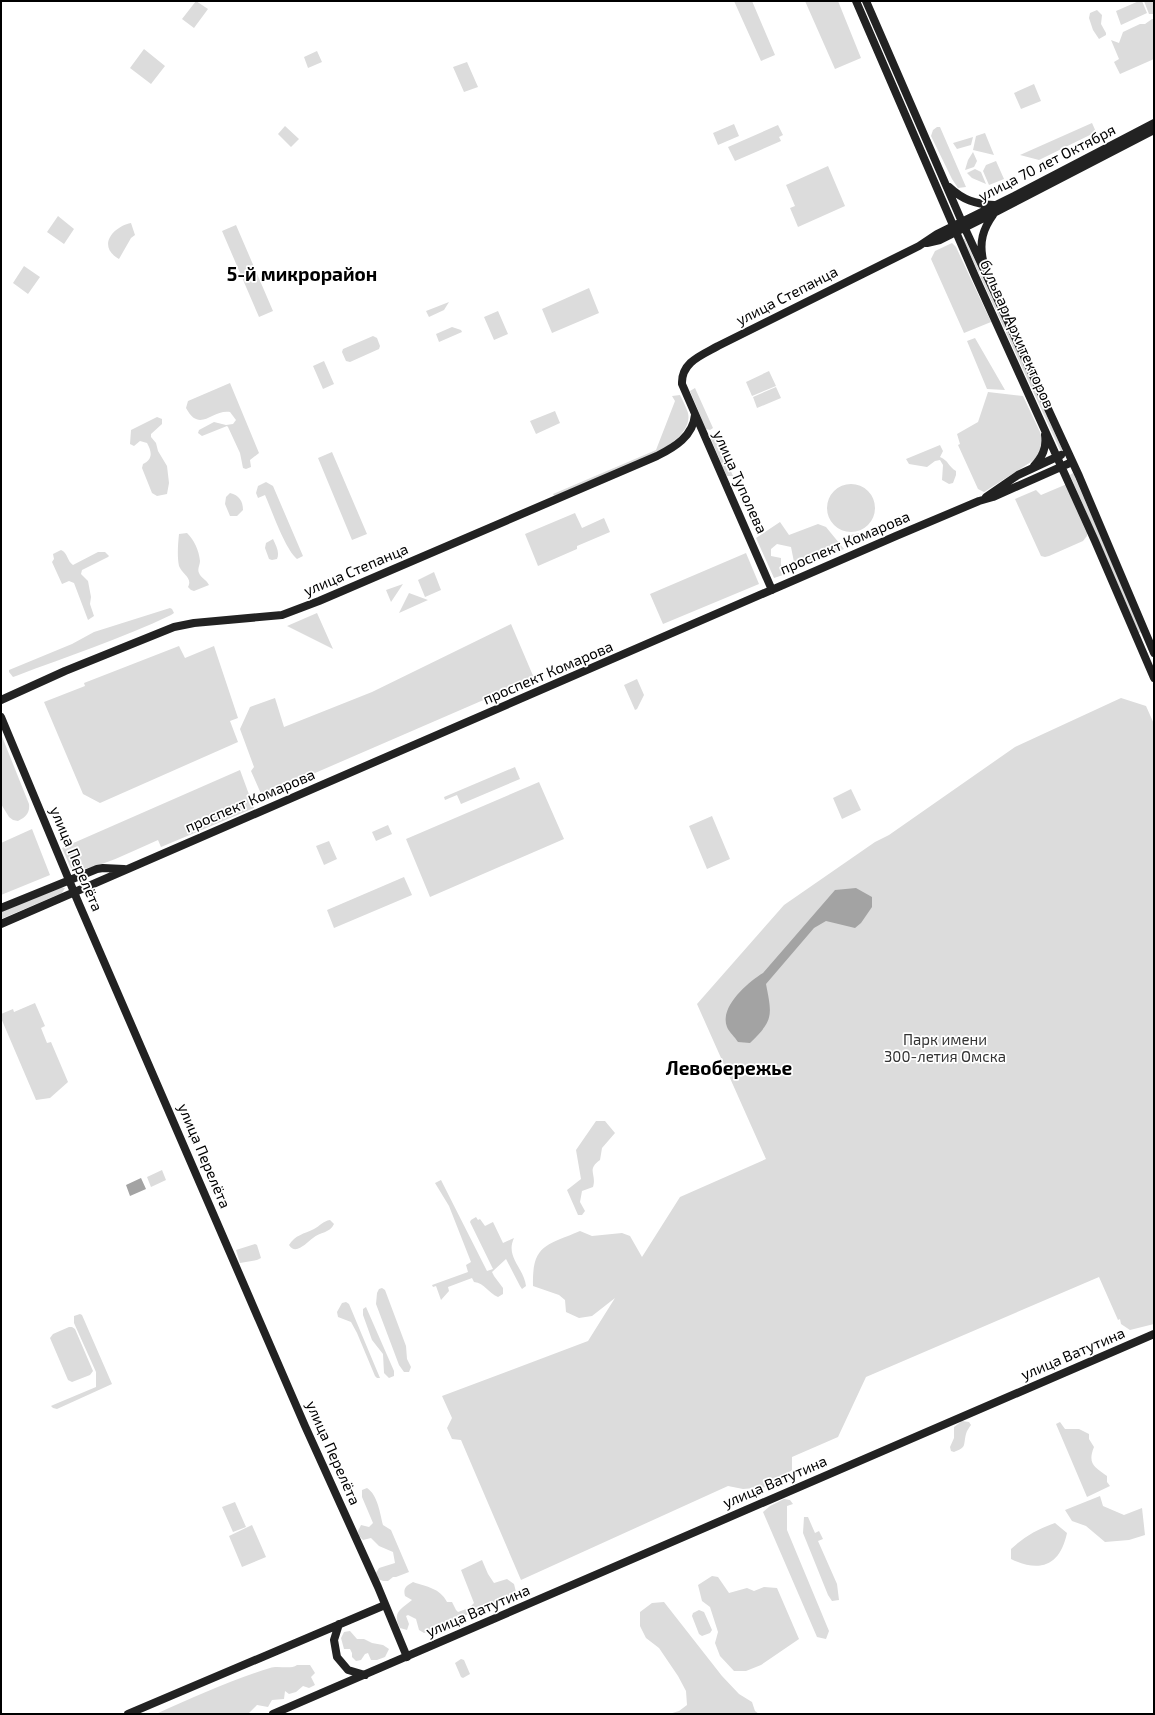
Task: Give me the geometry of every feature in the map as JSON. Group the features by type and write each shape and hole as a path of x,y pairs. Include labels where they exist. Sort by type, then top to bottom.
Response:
{"main road":[{"name":"бульвар Архитекторов","path":"856,1 954,229 1062,466 1154,678"},
{"name":"бульвар Архитекторов","path":"866,1 964,225 1068,452 1154,653"},
{"name":"улица 70 лет Октября","path":"995,209 1154,123"},
{"name":"улица 70 лет Октября","path":"954,229 1154,130"},
{"path":"946,184 956,194 966,200 995,209 984,231 981,244 986,272"},
{"name":"улица Степанца","path":"682,384 684,369 691,361 698,357 919,246 937,234 954,229"},
{"name":"улица Туполева","path":"682,384 772,590"},
{"name":"улица Степанца","path":"1,700 65,671 174,627 194,623 282,615 319,601 657,456 670,449 689,433 693,426 695,414"},
{"path":"1032,468 1041,458 1046,445 1043,425"},
{"name":"проспект Комарова","path":"980,501 1013,478 1068,452"},
{"name":"проспект Комарова","path":"1,924 772,590 1072,462"},
{"name":"улица Перелёта","path":"1,717 74,893 302,1419 385,1605"},
{"name":"проспект Комарова","path":"1,908 69,880 103,868 127,870"},
{"name":"улица Ватутина","path":"273,1714 1154,1334"},
{"path":"128,1714 385,1605 407,1657"},
{"path":"340,1624 334,1640 337,1657 348,1670 364,1675"}],"green space":[{"path":"196,1 208,9 194,28 182,19"},
{"path":"734,1 752,1 775,55 761,61"},
{"path":"805,1 838,1 861,58 835,69"},
{"path":"1142,1 1147,13 1121,25 1116,11"},
{"path":"1144,1 1154,1 1154,14 1149,14"},
{"path":"1097,10 1102,15 1101,24 1106,33 1106,35 1099,39 1093,30 1089,18 1090,13"},
{"path":"1154,19 1154,59 1120,74 1114,62 1119,59 1111,40 1119,43 1123,32 1140,24 1145,24"},
{"path":"144,49 165,66 151,84 130,68"},
{"path":"317,51 322,62 308,68 304,57"},
{"path":"467,62 478,87 464,92 453,67"},
{"path":"1034,84 1041,101 1021,109 1014,93"},
{"path":"1092,123 1096,132 1039,160 1020,155"},
{"path":"734,124 739,136 718,145 713,133"},
{"path":"778,125 783,135 779,137 781,141 735,161 728,147"},
{"path":"285,126 299,139 291,147 278,134"},
{"path":"940,127 966,187 958,188 931,136 933,130"},
{"path":"985,133 994,155 973,150 976,136"},
{"path":"973,137 971,145 957,149 953,143"},
{"path":"973,152 977,161 974,167 965,170 968,160"},
{"path":"996,161 1004,179 989,185 983,171 986,165"},
{"path":"828,166 845,206 798,227 790,208 795,206 786,185"},
{"path":"975,169 981,172 986,184 972,178 967,173"},
{"path":"58,216 74,229 64,244 47,232"},
{"path":"131,223 135,235 131,238 119,259 112,254 108,243 113,233 124,225"},
{"path":"236,225 273,311 259,317 222,231"},
{"path":"963,239 965,239 1063,451 1061,452"},
{"path":"952,243 956,247 991,322 964,333 931,259 935,251"},
{"path":"24,266 40,277 28,294 13,283"},
{"path":"589,288 599,313 552,333 542,309"},
{"path":"449,302 444,310 429,317 426,311"},
{"path":"498,311 508,334 494,340 484,317"},
{"path":"452,327 461,330 462,332 439,342 436,334"},
{"path":"373,336 377,338 380,346 379,349 350,362 346,361 342,352 343,349"},
{"path":"975,338 1005,390 987,389 967,341"},
{"path":"324,361 334,384 323,389 313,366"},
{"path":"769,371 776,386 752,396 746,382"},
{"path":"230,383 259,453 250,460 251,467 246,469 243,468 240,453 227,426 202,436 198,433 199,430 214,422 226,425 233,424 236,420 230,412 224,412 201,420 191,416 186,408 188,401"},
{"path":"776,387 781,398 757,408 753,397"},
{"path":"695,388 713,428 710,430 706,429 690,391"},
{"path":"988,392 1023,396 1042,439 1040,451 1034,460 984,492 978,489 958,445 960,444 957,434 978,422"},
{"path":"680,395 688,413 688,420 687,426 674,442 657,453 554,496 553,494 656,450 675,401 672,396"},
{"path":"555,411 560,423 536,434 530,421"},
{"path":"157,417 162,419 162,424 151,434 151,437 156,443 158,451 167,466 169,483 167,494 157,496 152,493 142,468 143,464 149,460 151,455 147,443 140,441 134,446 130,444 131,430"},
{"path":"715,435 733,476 727,476 725,472 710,437"},
{"path":"940,445 943,451 940,457 956,471 953,483 949,484 942,480 943,465 940,460 935,461 927,467 909,464 906,459"},
{"path":"332,452 367,534 352,540 318,458"},
{"path":"1073,473 1142,632 1139,633 1070,475"},
{"path":"266,482 273,486 303,556 297,559 292,554 283,539 265,495 258,498 256,493 258,486"},
{"path":"851,484 860,486 868,491 873,499 875,508 873,517 868,525 860,530 851,532 842,530 834,525 829,517 827,508 829,499 834,491 842,486"},
{"path":"1067,484 1087,531 1087,536 1083,541 1049,556 1041,556 1015,499 1036,490 1041,495"},
{"path":"230,493 238,497 242,504 243,510 237,516 230,516 225,504 226,497"},
{"path":"575,513 582,528 604,518 610,532 577,546 577,549 538,566 525,534"},
{"path":"780,522 789,535 818,524 826,527 844,549 806,565 794,562 791,547 777,544 771,549 771,556 781,558 781,565 786,574 774,578 756,538"},
{"path":"187,533 194,542 199,553 199,573 209,585 194,591 188,587 189,581 180,569 178,562 179,534"},
{"path":"859,533 865,535 866,539 856,544 847,538 851,535"},
{"path":"273,539 278,554 277,559 272,560 269,559 265,548 266,543"},
{"path":"61,550 65,553 73,565 98,552 105,552 109,556 82,570 81,574 88,581 91,597 90,604 94,616 88,620 74,583 69,581 62,584 52,562 54,559 53,554"},
{"path":"746,553 759,584 663,624 650,594"},
{"path":"434,572 441,590 425,597 418,580"},
{"path":"403,584 391,602 386,590"},
{"path":"409,593 428,600 399,613"},
{"path":"170,608 174,613 171,615 114,640 13,677 9,672 9,670 72,644 94,632"},
{"path":"317,613 333,649 287,626"},
{"path":"511,624 534,678 262,796 251,771 254,767 240,729 250,707 275,698 284,727 372,692"},
{"path":"179,646 185,658 214,646 238,718 230,721 238,742 100,803 83,794 44,702 85,686 84,683"},
{"path":"637,679 644,695 637,709 635,710 624,685"},
{"name":"Парк имени 300-летия Омска","path":"1121,698 1146,706 1154,724 1154,1324 1130,1330 1121,1324 1120,1319 1118,1320 1099,1277 866,1377 838,1437 792,1457 792,1470 767,1487 743,1489 728,1486 521,1580 461,1440 452,1439 447,1428 452,1418 442,1396 588,1341 615,1298 592,1316 579,1318 566,1312 565,1300 559,1295 533,1286 535,1262 538,1255 549,1244 580,1231 592,1236 622,1233 630,1236 642,1257 680,1197 766,1159 697,1004 784,905 875,842 889,835 1015,747"},
{"path":"1,734 29,804 27,814 18,821 9,817 1,804"},
{"path":"515,767 520,779 461,804 457,795 445,800 444,797"},
{"path":"240,770 254,808 161,847 158,840 94,867 72,871 62,848"},
{"path":"539,782 564,839 430,897 406,839"},
{"path":"851,789 861,810 842,819 833,798"},
{"path":"712,816 730,859 707,869 689,826"},
{"path":"388,825 392,834 376,841 372,832"},
{"path":"32,829 50,875 1,895 1,843"},
{"path":"329,841 337,859 324,865 316,846"},
{"path":"404,877 412,895 334,928 327,910"},
{"path":"60,887 65,888 62,893 1,919 1,912"},
{"path":"35,1003 45,1026 41,1028 47,1043 51,1042 68,1082 50,1098 36,1100 1,1018 1,1014 13,1009 14,1012"},
{"path":"596,1121 605,1121 615,1133 602,1148 600,1160 594,1167 593,1187 582,1191 580,1202 585,1211 582,1215 578,1215 567,1190 581,1179 576,1150"},
{"path":"162,1170 166,1180 151,1187 147,1177"},
{"path":"441,1180 487,1271 493,1269 470,1222 476,1217 478,1220 480,1219 485,1226 493,1222 503,1243 514,1238 512,1245 513,1257 525,1280 526,1286 522,1289 506,1259 492,1272 503,1288 503,1294 498,1297 481,1284 474,1282 472,1278 448,1287 449,1291 441,1300 436,1286 433,1287 432,1285 468,1272 466,1265 471,1262 449,1206 435,1183"},
{"path":"330,1220 334,1224 330,1229 316,1236 298,1249 292,1248 289,1245 297,1237 314,1229 325,1221"},
{"path":"255,1244 257,1245 261,1258 240,1263 236,1250"},
{"path":"382,1288 385,1290 406,1346 407,1359 411,1367 409,1372 404,1372 399,1365 376,1304 377,1293 379,1289"},
{"path":"346,1302 349,1304 380,1378 375,1376 351,1322 338,1317 337,1312 342,1303"},
{"path":"366,1307 394,1371 394,1376 389,1378 384,1373 383,1354 372,1340 363,1315 363,1309"},
{"path":"80,1314 82,1315 112,1384 57,1409 53,1408 51,1406 96,1387 96,1372 74,1323 74,1316"},
{"path":"69,1327 75,1329 93,1371 90,1375 72,1382 68,1380 50,1338 53,1334"},
{"path":"962,1421 969,1422 971,1425 966,1433 963,1447 954,1452 951,1451 950,1447 954,1438 954,1427"},
{"path":"1060,1422 1065,1429 1079,1429 1089,1434 1089,1439 1094,1447 1091,1457 1093,1464 1107,1476 1107,1482 1110,1486 1087,1497 1056,1424"},
{"path":"367,1488 374,1495 380,1510 383,1525 391,1530 409,1572 393,1577 388,1581 378,1579 376,1573 379,1568 395,1563 393,1552 379,1546 371,1538 363,1540 359,1536 358,1531 361,1525 369,1527 373,1523 362,1497 362,1490"},
{"path":"1100,1496 1103,1506 1124,1515 1142,1508 1145,1535 1129,1540 1105,1542 1086,1526 1072,1521 1065,1510"},
{"path":"784,1499 790,1500 793,1504 787,1506 787,1530 829,1631 826,1639 817,1637 763,1512 770,1506"},
{"path":"235,1502 246,1527 233,1532 222,1507"},
{"path":"804,1517 808,1517 815,1533 819,1531 823,1539 818,1541 837,1584 839,1600 832,1601 828,1595 803,1533"},
{"path":"1055,1523 1067,1533 1064,1544 1054,1559 1047,1564 1040,1566 1021,1563 1011,1559 1011,1549 1016,1544 1032,1533"},
{"path":"252,1525 266,1557 242,1567 229,1536"},
{"path":"482,1560 494,1583 507,1579 514,1584 516,1592 509,1597 424,1633 419,1630 416,1619 408,1615 406,1616 409,1624 407,1630 400,1628 397,1615 401,1609 412,1600 405,1596 404,1591 407,1586 413,1582 437,1591 447,1602 452,1602 458,1612 469,1608 474,1603 461,1570"},
{"path":"712,1576 718,1577 729,1593 747,1588 754,1591 764,1587 777,1588 799,1639 761,1665 746,1671 734,1671 720,1656 715,1643 718,1632 710,1607 702,1601 698,1585"},
{"path":"664,1602 722,1676 739,1694 752,1702 755,1711 759,1714 669,1714 679,1711 687,1705 686,1691 678,1676 659,1648 646,1638 640,1626 640,1612 652,1603"},
{"path":"699,1610 704,1612 712,1630 710,1633 702,1636 699,1634 692,1616 693,1613"},
{"path":"350,1631 357,1639 364,1639 372,1643 383,1645 389,1649 385,1657 377,1660 371,1660 368,1653 365,1654 361,1660 356,1661 352,1657 350,1649 344,1649 341,1638 344,1632"},
{"path":"461,1659 464,1660 470,1674 463,1678 461,1677 455,1663"},
{"path":"297,1665 310,1665 315,1673 311,1677 315,1685 309,1688 303,1686 296,1692 289,1694 285,1691 284,1699 272,1700 268,1707 257,1705 248,1714 156,1714 213,1689 255,1673 273,1667 291,1667"}],"shaded area":[{"path":"856,888 872,897 872,907 861,923 855,928 826,921 814,928 766,984 770,1010 767,1022 763,1028 750,1043 738,1042 728,1029 726,1019 727,1011 736,996 750,982 763,973 835,890"},
{"path":"141,1178 146,1189 130,1196 126,1185"}],"district":[{"name":"5-й микрорайон","path":"302,274"},
{"name":"Левобережье","path":"729,1068"}]}
